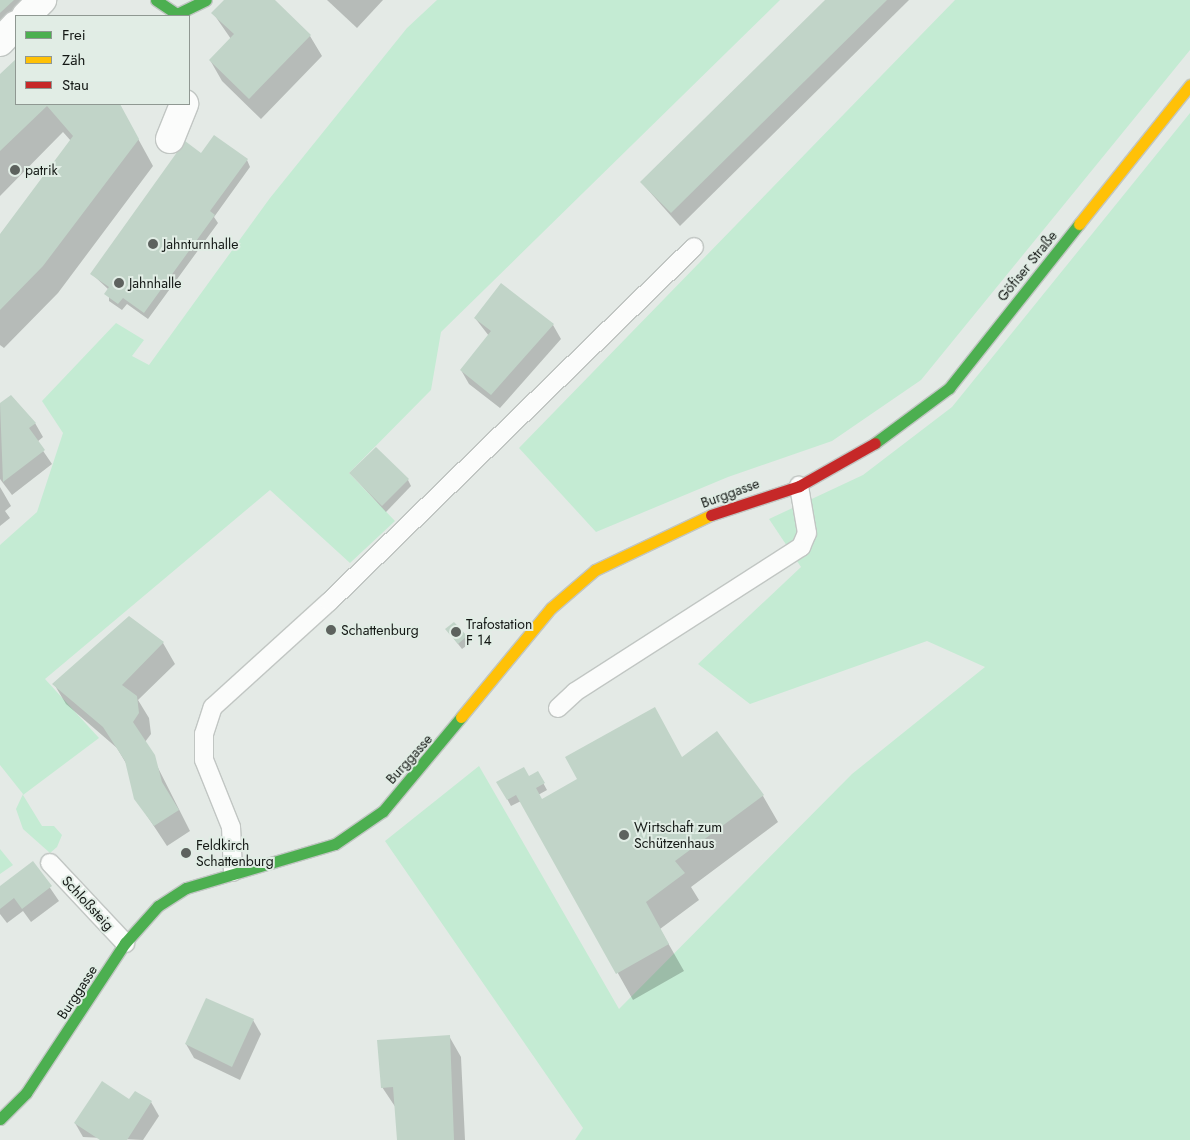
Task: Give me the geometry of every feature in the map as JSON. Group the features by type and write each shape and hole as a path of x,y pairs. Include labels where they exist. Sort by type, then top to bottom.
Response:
{"main road":[{"path":"156,0 177,15 206,0"},
{"name":"Göfiser Straße","path":"870,447 949,388 1190,85"},
{"name":"Burggasse","path":"0,1119 26,1094 126,943 158,906 186,888 233,872 335,844 383,811 453,732 515,649 551,608 595,570 727,507 798,486 870,447"}],"street":[{"path":"27,15 42,0"},
{"path":"0,42 15,27"},
{"path":"170,139 184,105"}],"lane":[{"path":"233,872 231,827 204,760 204,734 213,707 329,602 694,247"},
{"path":"558,708 575,692 800,547 807,533 798,486"},
{"name":"Schloßsteig","path":"50,863 126,943"}],"green space":[{"path":"437,0 780,0 441,332 431,390 349,473 395,521 350,563 270,490 45,679 99,738 23,795 42,826 54,826 62,835 57,847 50,853 23,829 16,809 23,794 0,765 0,545 37,512 63,433 42,401 116,323 144,340 132,356 149,365 270,198 407,28"},
{"path":"955,0 1190,0 1190,50 921,380 832,441 728,477 596,532 519,448"},
{"path":"1190,113 1190,1140 575,1140 583,1128 385,841 479,766 619,1009 852,774 985,667 927,641 750,704 698,664 801,567 769,519 863,475 952,407"},
{"path":"0,849 13,865 0,874"}],"building":[{"path":"0,0 14,0 0,13"},
{"path":"224,0 275,0 311,35 249,99 209,60 234,34 211,13"},
{"path":"825,0 887,0 671,213 640,182"},
{"path":"15,60 15,105 121,105 139,139 43,266 0,310 0,234 73,136 47,106 0,151 0,74"},
{"name":"Jahnturnhalle","path":"214,135 248,159 210,211 215,215 144,313 123,298 118,304 104,294 109,287 90,274 185,141 201,153"},
{"path":"501,283 554,324 491,395 460,370 491,331 474,318"},
{"path":"11,395 36,423 29,428 45,450 3,482 0,403"},
{"path":"376,447 409,479 382,506 349,473"},
{"path":"129,616 164,642 122,685 137,696 139,713 133,722 155,755 162,782 179,810 154,826 134,799 125,761 103,727 52,684"},
{"name":"Trafostation F 14","path":"454,622 467,636 458,644 445,629"},
{"name":"Wirtschaft zum Schützenhaus","path":"655,707 682,757 717,731 764,795 675,861 685,873 646,902 669,944 616,974 516,795 507,800 496,782 524,767 529,776 538,771 545,783 536,788 542,799 577,779 565,757"},
{"path":"33,861 52,886 22,909 14,898 0,909 0,886"},
{"path":"206,998 254,1019 232,1067 185,1044"},
{"path":"450,1035 454,1140 397,1140 393,1087 381,1088 377,1040"},
{"path":"102,1081 129,1099 135,1091 152,1101 127,1140 100,1140 74,1123"}],"traffic: fast":[{"path":"156,0 177,14 206,0"},
{"path":"875,443 949,388 1079,224"},
{"path":"0,1119 26,1093 125,943 158,906 186,888 335,844 383,811 461,717"}],"traffic: slow":[{"path":"1079,224 1190,85"},
{"path":"461,717 551,608 595,570 711,515"}],"traffic: jam":[{"path":"711,515 799,486 875,443"}],"place":[{"name":"patrik","path":"15,170"},
{"name":"Jahnturnhalle","path":"153,244"},
{"name":"Jahnhalle","path":"119,283"},
{"name":"Schattenburg","path":"331,630"},
{"name":"Trafostation F 14","path":"456,632"},
{"name":"Wirtschaft zum Schützenhaus","path":"624,835"},
{"name":"Feldkirch Schattenburg","path":"186,853"}]}
